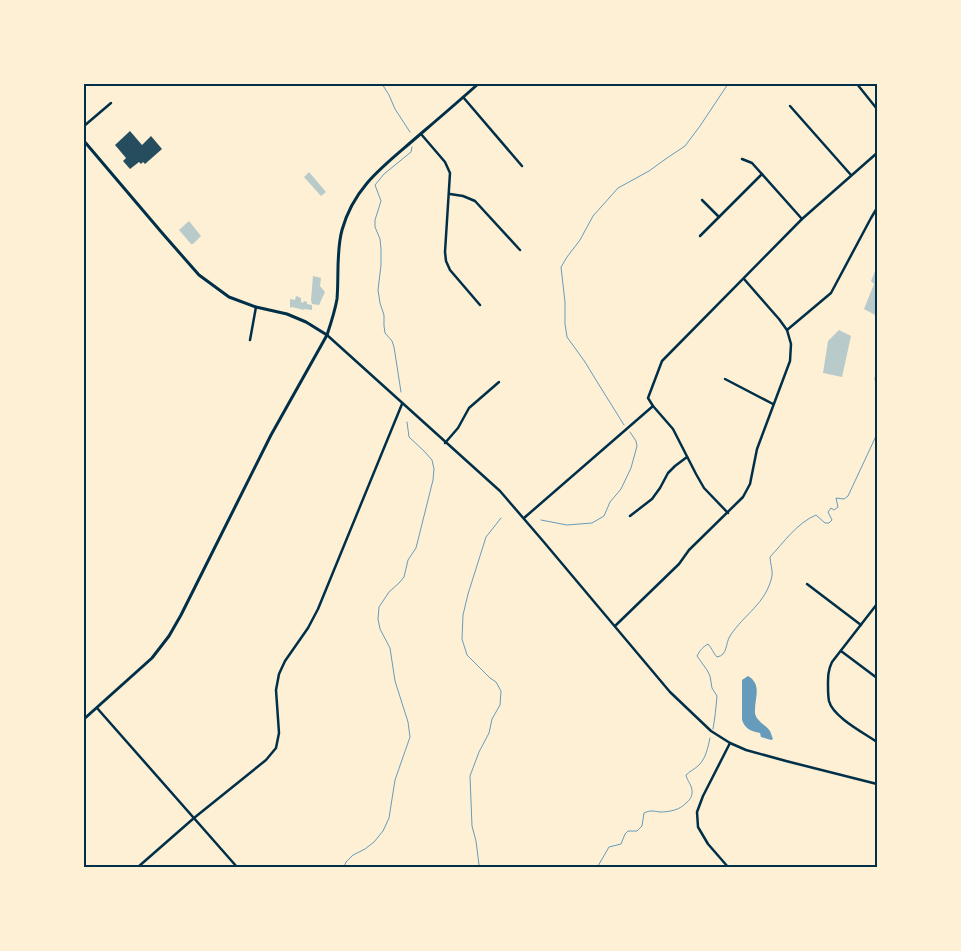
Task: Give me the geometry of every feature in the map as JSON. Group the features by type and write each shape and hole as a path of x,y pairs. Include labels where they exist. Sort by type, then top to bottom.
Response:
{"main road":[{"path":"84,719 152,658 169,636 271,435 327,335 337,300 341,233 353,201 374,175 478,84"},
{"path":"84,141 199,275 229,296 256,307 286,314 306,322 327,335"}],"street":[{"path":"857,84 877,109"},
{"path":"462,98 522,166"},
{"path":"84,126 111,102"},
{"path":"790,106 851,175"},
{"path":"421,134 445,162 450,173 446,261 450,270 480,305"},
{"path":"728,513 704,488 673,429 648,398 662,361 802,219 876,154"},
{"path":"742,159 752,163 802,219"},
{"path":"700,236 762,174"},
{"path":"450,194 463,196 475,201 520,250"},
{"path":"702,200 719,217"},
{"path":"787,330 831,293 877,208"},
{"path":"616,626 744,497 750,484 757,449 790,361 791,344 787,330 744,279"},
{"path":"250,340 256,307"},
{"path":"327,335 500,491 670,692 711,732 746,750 877,784"},
{"path":"725,379 773,404"},
{"path":"445,443 458,428 469,408 499,382"},
{"path":"138,867 194,818 266,760 276,748 279,734 276,690 279,674 285,661 308,628 318,609 402,404"},
{"path":"524,518 653,406"},
{"path":"630,516 652,499 668,473 687,457"},
{"path":"808,584 861,625"},
{"path":"877,604 832,662 828,674 831,706 841,717 877,742"},
{"path":"841,651 877,678"},
{"path":"97,708 236,867"},
{"path":"728,867 708,844 698,827 697,812 730,743"}],"shaded area":[{"path":"309,172 326,192 321,196 304,177"},
{"path":"189,221 201,236 193,244 179,230"},
{"path":"877,266 877,316 864,309 874,284 871,281"},
{"path":"313,276 321,278 320,286 325,292 319,305 312,304 311,300"},
{"path":"296,296 301,298 301,302 303,303 304,301 312,305 312,310 290,308 290,299 295,300"},
{"path":"839,330 851,336 842,377 823,373 828,341"}],"water":[{"path":"748,676 753,680 757,688 756,716 770,731 773,739 771,740 761,737 760,733 749,729 742,720 742,680"}],"building":[{"path":"130,131 142,145 151,136 162,149 145,164 139,162 130,169 123,161 126,158 115,145"}],"waterway":[{"path":"382,84 410,132"},
{"path":"624,425 585,362 567,337 561,267 580,240 593,216 618,188 649,171 685,146 728,84"},
{"path":"401,392 394,347 392,341 385,333 384,315 378,290 381,249 375,220 381,201 375,185 384,174 411,152 412,147"},
{"path":"877,364 875,380 877,383"},
{"path":"344,867 353,855 374,842 383,831 389,818 395,780 410,737 408,722 395,681 390,648 380,629 378,619 379,607 389,592 404,577 408,560 416,548 433,480 434,469 432,460 409,437 407,422"},
{"path":"541,520 567,525 592,523 604,516 610,502 621,489 631,468 637,446 630,432"},
{"path":"713,729 717,696 712,688 710,676 697,656 698,654 708,644 717,657 723,654 730,636 760,601 769,586 772,576 770,557 791,533 809,518 816,515 825,523 829,523 832,520 828,512 831,508 834,510 838,507 836,498 844,499 848,496 877,434"},
{"path":"478,867 476,841 472,826 470,776 489,733 492,719 500,705 501,691 496,682 467,655 462,639 463,615 486,537 501,518"},
{"path":"600,867 598,866 609,847 621,844 628,831 637,831 642,826 644,813 674,810 689,800 692,790 686,775 703,759 710,738"}]}
